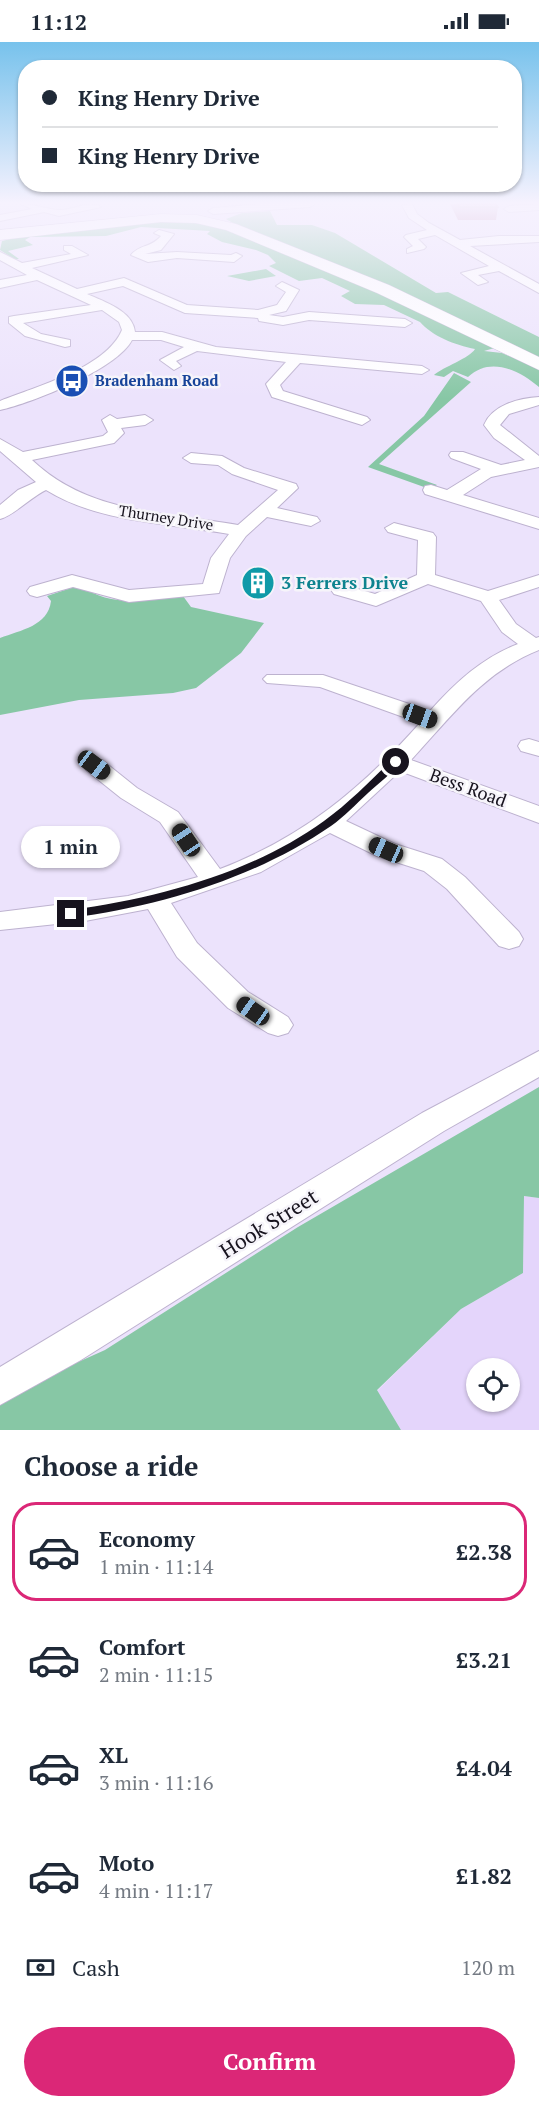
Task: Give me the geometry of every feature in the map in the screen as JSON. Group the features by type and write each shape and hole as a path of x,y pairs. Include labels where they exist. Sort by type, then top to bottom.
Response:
{"main road":[{"path":"333,269 402,298 539,364"}],"street":[{"path":"0,406 101,363 120,350 129,336 124,320 104,306 23,269"},
{"path":"75,293 124,282 138,269"},
{"path":"482,282 467,273 492,269"},
{"path":"506,269 539,289"},
{"path":"0,284 38,276"},
{"path":"124,282 180,308 258,314 282,308 293,288"},
{"path":"0,322 55,316 104,306"},
{"path":"258,314 265,319 277,321 301,317 399,321"},
{"path":"14,320 22,330 57,345"},
{"path":"129,336 162,336 196,347 296,359 422,370"},
{"path":"167,361 196,347"},
{"path":"296,359 273,384 277,394 362,420"},
{"path":"525,402 502,412 494,418 492,425 496,433 522,448 537,462"},
{"path":"21,457 108,440 117,433 112,422 144,420"},
{"name":"Thurney Drive","path":"0,444 21,457 47,483 79,499 130,515 243,531"},
{"path":"457,455 496,469"},
{"path":"37,591 72,581 87,583 104,591 129,596 211,595 217,560 243,531 294,486 238,471 222,461 191,458"},
{"path":"448,496 477,476 496,469 537,462"},
{"path":"0,514 24,494 47,483"},
{"path":"431,490 539,524"},
{"path":"265,511 311,521"},
{"path":"394,528 434,532 426,578"},
{"path":"341,590 370,605 426,578 488,597 539,581"},
{"path":"0,921 117,908 154,898 214,880 285,850 329,823 396,762 474,677 536,644 504,623 488,597"},
{"path":"274,679 323,681 433,720"},
{"name":"Bess Road","path":"396,762 539,815"},
{"path":"94,765 129,793 169,817 214,880"},
{"path":"329,823 386,850 433,864 456,883 509,939"},
{"path":"154,898 178,941 238,1000 278,1025"},
{"name":"Hook Street","path":"0,1387 68,1348 433,1122 539,1063"}],"shaded area":[{"path":"524,1196 539,1198 539,1430 401,1430 377,1391 461,1309 523,1273"}],"green space":[{"path":"266,269 276,276 249,281 227,276"},
{"path":"275,269 328,269 498,347 484,351 502,353 539,369 539,387 523,375 495,366 486,367 468,377 453,371 444,377 434,375 468,356 475,349 445,339 431,332 420,322 384,305 355,304 341,296 350,291 322,278 299,281"},
{"path":"333,269 395,269 436,293 448,292 539,337 539,359"},
{"path":"454,373 471,382 379,464 437,485 433,488 424,487 368,467 424,416"},
{"path":"80,585 103,597 116,600 183,596 191,607 264,623 241,653 196,688 173,693 79,700 0,715 0,638 39,622 49,609 51,601 47,596"},
{"path":"539,1087 539,1198 524,1196 523,1273 461,1309 377,1390 401,1430 0,1430 0,1397 105,1350 298,1227"}],"place":[{"name":"Bradenham Road","path":"72,381"},
{"name":"3 Ferrers Drive","path":"258,583"}],"route":[{"path":"71,914 117,908 154,898 214,880 285,850 329,823 396,762"}]}
